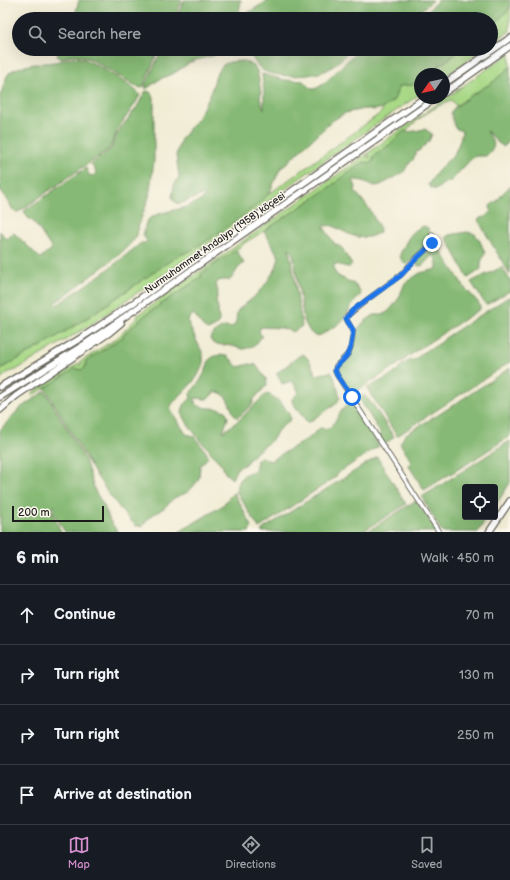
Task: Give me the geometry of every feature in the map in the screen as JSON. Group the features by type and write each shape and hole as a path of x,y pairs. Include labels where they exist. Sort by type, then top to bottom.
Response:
{"main road":[{"path":"498,46 510,38"},
{"path":"498,55 510,46"},
{"path":"450,80 484,56"},
{"path":"450,89 496,56"},
{"name":"Nurmuhammet Andalyp (1958) köçesi","path":"0,387 81,338 126,308 415,104"},
{"name":"Nurmuhammet Andalyp (1958) köçesi","path":"0,397 86,344 427,104"},
{"path":"0,410 16,396 109,333 136,309"},
{"path":"489,532 510,501"}],"street":[{"path":"432,234 431,245 402,274 347,316 347,320 353,330 351,346 348,354 336,366 335,370 440,532"}],"green space":[{"path":"79,0 182,0 177,12 76,12"},
{"path":"184,0 241,0 239,12 179,12"},
{"path":"269,0 433,0 418,12 249,12"},
{"path":"438,0 510,0 510,8 498,21 498,12 426,12"},
{"path":"510,8 510,31 498,39 498,21"},
{"path":"510,53 510,67 493,82 456,106 450,100 450,95"},
{"path":"57,56 70,56 60,59"},
{"path":"80,56 156,56 143,87 141,88 90,59"},
{"path":"159,56 213,56 189,63 176,72 160,79 146,89 145,86"},
{"path":"251,56 344,56 326,70 316,74 300,76 266,72 255,62"},
{"path":"353,56 453,56 436,68 414,68 414,84 399,86 394,100 383,108 374,110 364,109 345,113 332,121 280,169 269,194 253,208 210,239 170,261 90,316 40,347 0,369 0,231 6,239 14,233 40,258 52,249 34,222 28,218 24,211 86,168 89,175 93,176 96,173 91,164 111,149 115,138 137,107 145,92 150,92 154,98 154,160 149,197 139,224 137,235 120,254 55,303 57,305 110,268 141,243 145,243 147,241 143,235 146,222 149,219 158,214 186,207 202,200 204,197 202,195 179,204 172,198 174,185 179,176 176,155 181,139 197,119 210,95 217,72 224,64 244,61 254,66 258,75 261,93 260,99 264,109 262,74 285,80 303,81 312,89 320,86"},
{"path":"453,56 474,56 450,73 450,68 436,68"},
{"path":"74,57 84,59 105,70 130,86 140,95 119,127 109,149 20,211 15,212 0,189 0,96 7,76 15,69 25,66 55,62"},
{"path":"510,67 510,137 504,147 487,131 494,146 486,156 476,156 471,159 450,182 445,183 435,190 430,187 428,185 437,172 450,158 453,157 460,141 462,131 455,128 451,114 453,109 470,96 493,82"},
{"path":"414,84 414,98 92,324 16,370 9,372 0,379 0,369 40,347 90,316 178,256 190,251 210,239 378,115 396,95 399,86"},
{"path":"438,104 442,104 414,123 406,132 404,131 374,156 373,161 370,163 364,162 359,165 323,192 246,242 201,274 201,277 145,315 123,337 85,362 84,368 80,370 76,368 32,396 33,392 79,363 80,366 82,364 80,362 117,338 138,317 137,316 148,308 367,154 368,158 370,157 368,153"},
{"path":"425,129 432,134 429,141 416,152 413,160 404,172 380,185 375,186 363,181 353,180 356,187 355,191 370,210 380,229 380,232 370,237 356,237 333,226 323,226 334,243 342,248 352,265 348,267 334,264 334,271 338,276 354,284 361,294 350,307 348,313 337,325 321,335 315,336 310,332 304,321 293,254 289,248 302,326 293,332 282,328 260,328 259,332 262,336 256,344 243,349 215,344 211,341 210,338 217,331 224,327 231,328 233,326 236,322 238,310 253,298 265,285 276,268 279,257 264,231 323,192 359,165 364,162 370,163 373,161 374,156 404,131 409,132"},
{"path":"510,186 510,275 478,220 491,212 490,206 498,200"},
{"path":"424,226 428,228 430,238 429,244 407,265 403,262 400,255 411,235 417,229"},
{"path":"467,232 475,234 485,253 481,262 480,270 468,278 446,237 449,235"},
{"path":"437,245 465,288 478,302 480,309 352,394 336,370 353,348 355,332 364,322 374,315 383,315 390,310 399,298 405,283 420,273 437,269 436,259 433,255 423,265 419,266 414,262 424,252"},
{"path":"236,250 244,263 238,268 232,278 229,280 221,280 216,284 218,292 216,301 219,321 216,326 208,330 204,328 194,314 188,320 203,354 203,365 194,381 172,404 170,409 186,434 194,436 208,457 200,466 199,478 191,489 174,498 164,508 151,516 142,526 135,525 125,515 94,472 45,388 76,368 80,370 85,368 85,362 123,337 123,335 145,315 201,277 201,274"},
{"path":"502,267 510,280 510,291 486,305 471,282"},
{"path":"510,296 510,362 397,436 367,388 392,375 403,364 414,360 428,349 434,347 445,338"},
{"path":"303,354 309,361 316,375 331,372 340,397 336,404 309,422 307,422 292,402 292,399 299,392 292,381 282,384 277,374"},
{"path":"219,355 229,357 238,367 250,364 256,365 266,379 267,385 254,399 252,405 237,418 226,398 219,393 214,392 208,399 195,398 195,402 200,406 226,411 228,418 223,432 239,420 265,395 269,394 283,405 291,419 278,430 273,439 254,454 244,465 237,468 232,479 225,473 222,465 189,426 182,413 184,405 191,398 190,394 206,370 209,360"},
{"path":"510,368 510,436 424,490 409,466 411,461 400,443 406,434"},
{"path":"45,391 85,460 95,491 104,506 110,521 118,532 65,532 53,512 54,506 51,510 61,532 0,532 0,430 19,409"},
{"path":"364,395 373,405 394,437 384,445 378,436 381,434 359,398"},
{"path":"347,405 352,405 356,409 379,446 338,473 336,477 259,528 236,491 240,479 247,473 255,470 257,460 260,457 270,461 309,438 320,428 326,429 332,426 341,411"},
{"path":"510,441 510,483 498,501 498,484 462,484 462,520 485,520 478,532 442,532 422,497"},
{"path":"377,457 406,504 362,532 261,532 263,529"},
{"path":"233,493 252,526 249,532 179,532 222,506"},
{"path":"415,501 437,532 367,532"}],"route":[{"path":"352,397 335,370 336,366 348,354 351,346 353,330 346,318 353,310 400,276 432,243"}]}
